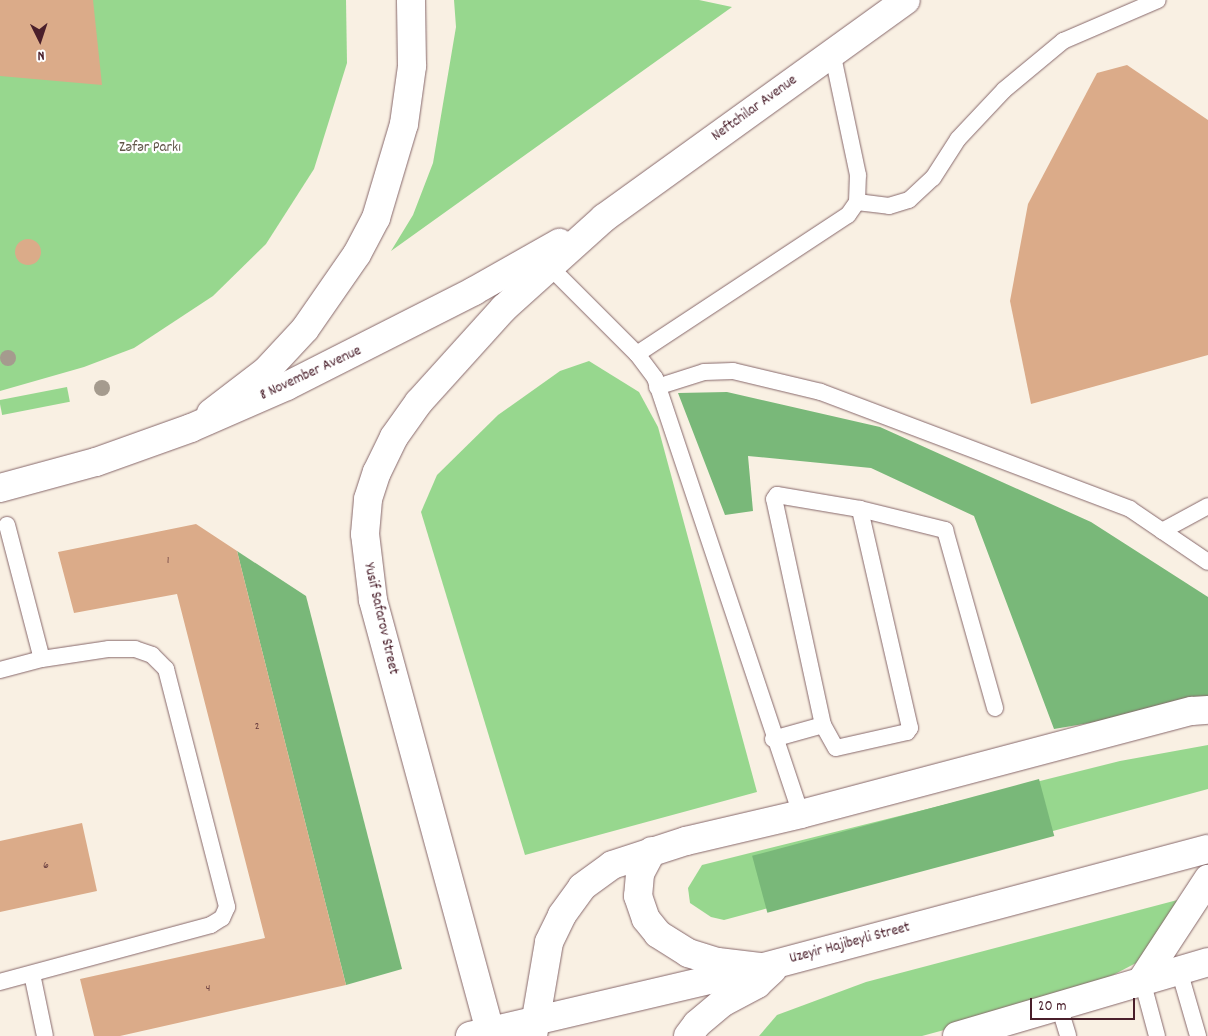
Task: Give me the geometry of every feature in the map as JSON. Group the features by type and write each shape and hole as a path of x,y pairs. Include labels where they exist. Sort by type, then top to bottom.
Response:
{"main road":[{"path":"191,428 266,371 305,329 368,233 404,124 412,66 411,0"},
{"name":"Neftchilar Avenue","path":"604,218 906,0"},
{"name":"8 November Avenue","path":"0,488 96,462 191,428 370,345 604,218"},
{"name":"Yusif Safarov Street","path":"484,1034 378,625 366,562 365,534 368,500 377,472 399,430 419,402 504,308 604,218"},
{"path":"534,1028 549,942 562,915 582,887 612,865 652,851 801,814 1192,711 1208,710"},
{"name":"Uzeyir Hajibeyli Street","path":"484,1034 534,1028 1208,849"},
{"path":"652,851 640,874 638,896 646,919 658,934 688,953 718,962 772,965"},
{"path":"1142,980 1208,879"},
{"path":"957,1036 1208,962"},
{"path":"688,1036 696,1024 722,1003 757,984 772,965"}],"lane":[{"path":"857,202 889,206 909,200 933,178 958,139 1004,90 1063,42 1158,0"},
{"path":"637,354 848,215 857,202 858,175 832,52"},
{"path":"550,266 637,354 657,387 773,739 801,814"},
{"path":"657,387 704,372 733,371 821,392 1122,506 1208,562"},
{"path":"860,509 910,728 907,732 836,748 823,725 774,498 777,495 860,509 945,530 995,708"},
{"path":"1162,531 1208,506"},
{"path":"7,525 42,659"},
{"path":"0,670 42,659 109,649 135,649 152,655 166,669 227,907 222,918 211,925 0,982"},
{"path":"773,739 823,725"},
{"path":"1179,970 1198,1036"},
{"path":"32,974 46,1036"},
{"path":"1142,980 1157,1036"},
{"path":"1059,1006 1068,1036"}],"green space":[{"name":"Zəfər Parkı","path":"0,0 346,0 347,63 314,169 266,244 213,296 134,348 84,367 0,391"},
{"path":"454,0 699,0 732,7 391,251 413,215 433,163 456,27"},
{"path":"589,361 639,392 658,427 757,792 525,855 421,512 437,475 498,415 560,371"},
{"path":"67,387 70,402 2,415 0,400"},
{"path":"727,392 880,427 1091,522 1208,597 1208,703 1054,729 974,516 871,468 748,456 753,511 725,515 678,393"},
{"path":"237,551 306,596 402,969 346,985"},
{"path":"1208,745 1208,789 724,920 711,917 690,903 688,888 702,865 1120,761"},
{"path":"1039,779 1054,836 767,913 752,856"},
{"path":"1185,898 1136,963 1077,994 922,1036 759,1036 777,1015 866,982"}],"building":[{"path":"0,0 93,0 102,85 0,76"},
{"path":"1127,65 1208,120 1208,355 1031,404 1010,301 1028,204 1097,73"},
{"path":"28,239 37,243 41,252 37,261 28,265 19,261 15,252 19,243"},
{"path":"196,524 237,551 346,985 120,1036 94,1036 80,979 265,938 177,594 74,613 58,552"},
{"path":"82,823 97,891 0,912 0,841"}]}
